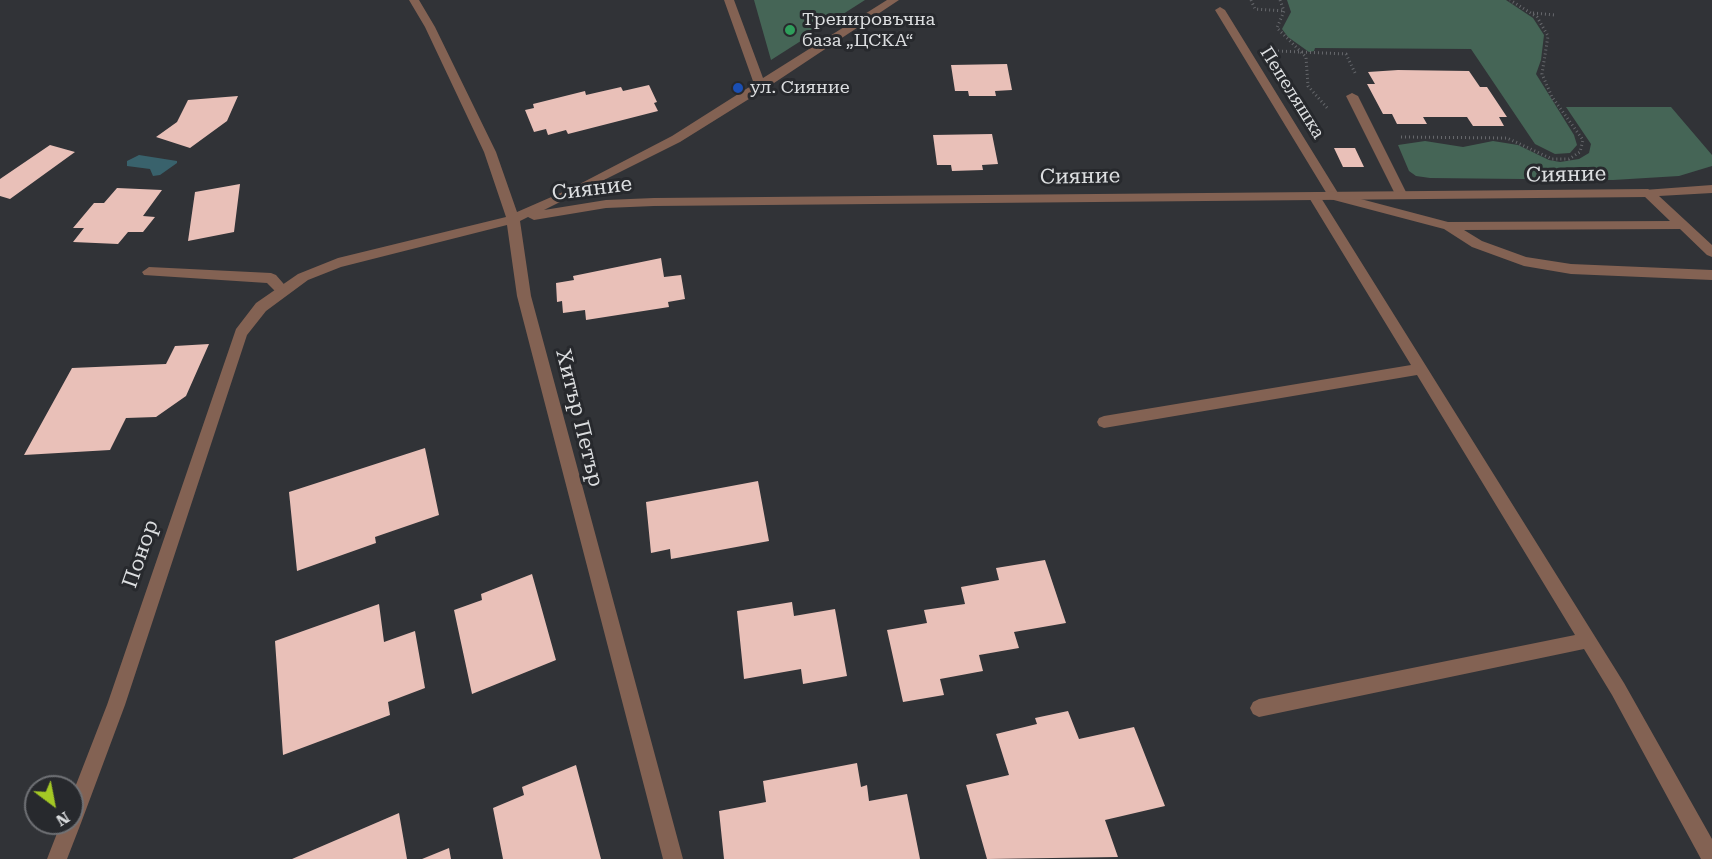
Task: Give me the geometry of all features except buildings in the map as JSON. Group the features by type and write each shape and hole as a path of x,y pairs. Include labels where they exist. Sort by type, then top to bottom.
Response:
{"street":[{"name":"Хитър Петър","path":"414,0 430,27 490,152 513,219 524,296 673,859"},
{"path":"729,0 761,87"},
{"path":"513,219 624,167 676,139 761,87 894,0"},
{"name":"Пепеляшка","path":"1220,10 1334,196"},
{"path":"1352,96 1402,196"},
{"name":"Сияние","path":"513,219 606,204 654,202 1648,194 1712,189"},
{"path":"1648,194 1712,252"},
{"path":"1314,196 1588,640 1712,859"},
{"path":"1334,196 1448,226 1682,225"},
{"name":"Понор","path":"84,787 116,705 241,333 261,307 303,277 362,255 513,219"},
{"path":"1448,226 1477,244 1524,261 1571,269 1712,275"},
{"path":"149,272 271,278 282,290"},
{"path":"1104,422 1420,369"},
{"path":"1259,708 1588,640"},
{"name":"Понор","path":"57,859 66,835"}],"path":[{"path":"1251,0 1255,9 1284,11"},
{"path":"1280,0 1284,11 1277,28 1306,57 1305,70 1308,86 1322,105 1342,119 1355,137 1507,138 1552,159 1569,159 1581,152 1583,140 1552,97 1542,74 1548,36 1533,13"},
{"path":"1510,0 1533,13 1555,15"}],"green space":[{"name":"Тренировъчна база „ЦСКА“","path":"754,0 865,0 771,60"},
{"path":"1287,0 1506,0 1533,18 1544,35 1541,60 1536,74 1574,135 1577,145 1570,153 1555,154 1535,144 1471,49 1315,48 1314,51 1309,52 1288,37 1282,29 1291,12"},
{"path":"1566,107 1671,107 1712,155 1712,166 1679,176 1613,180 1430,178 1416,176 1409,171 1398,145 1425,141 1463,147 1493,141 1518,145 1549,160 1560,162 1579,159 1589,153 1591,144"}],"water":[{"path":"139,155 177,161 177,163 160,175 153,176 150,169 127,166 127,161"}],"place":[{"name":"Тренировъчна база „ЦСКА“","path":"790,30"},
{"name":"ул. Сияние","path":"738,88"}]}
